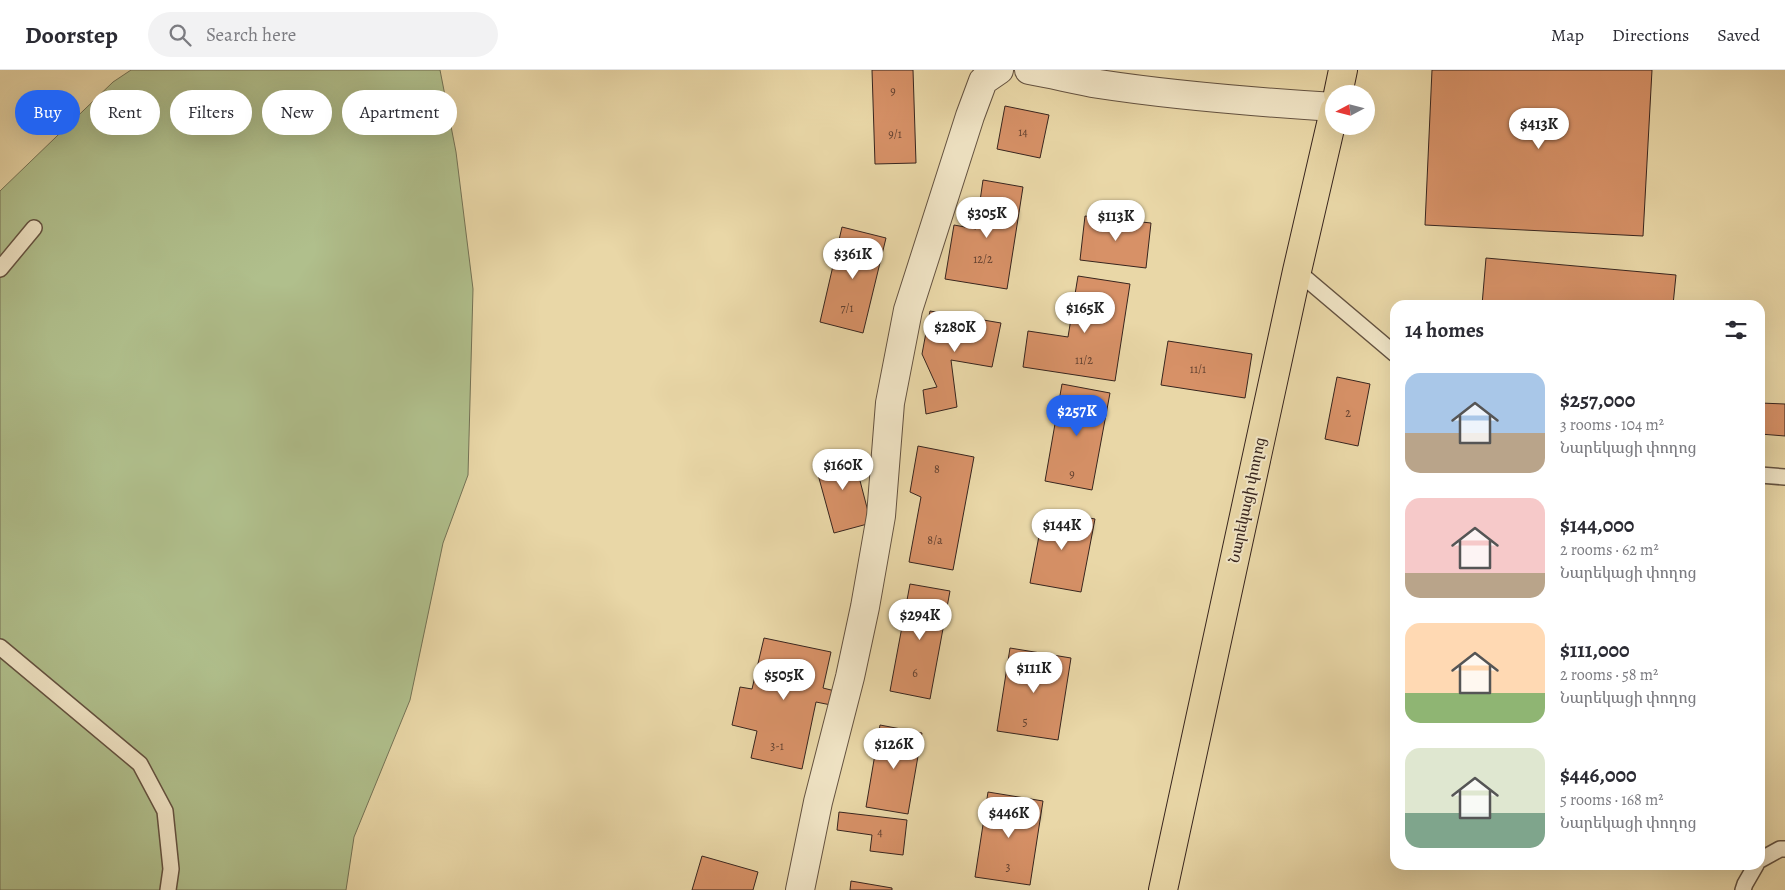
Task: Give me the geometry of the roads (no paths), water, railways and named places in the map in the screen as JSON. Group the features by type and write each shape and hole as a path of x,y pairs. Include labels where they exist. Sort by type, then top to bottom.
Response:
{"highway":[{"path":"1340,85 1343,70"},
{"name":"Նարեկացի փողոց","path":"1163,890 1328,135"}],"street":[{"path":"800,890 818,802 850,677 865,607 881,516 890,403 908,310 970,116 984,82 999,70"},
{"path":"1029,70 1097,84 1141,90 1325,108"}],"lane":[{"path":"0,270 34,228"},
{"path":"1297,271 1390,350"},
{"path":"1765,475 1785,476"},
{"path":"0,647 140,764 165,810 171,869 168,890"},
{"path":"1765,857 1780,849 1785,849"},
{"path":"1743,890 1753,870"}]}
